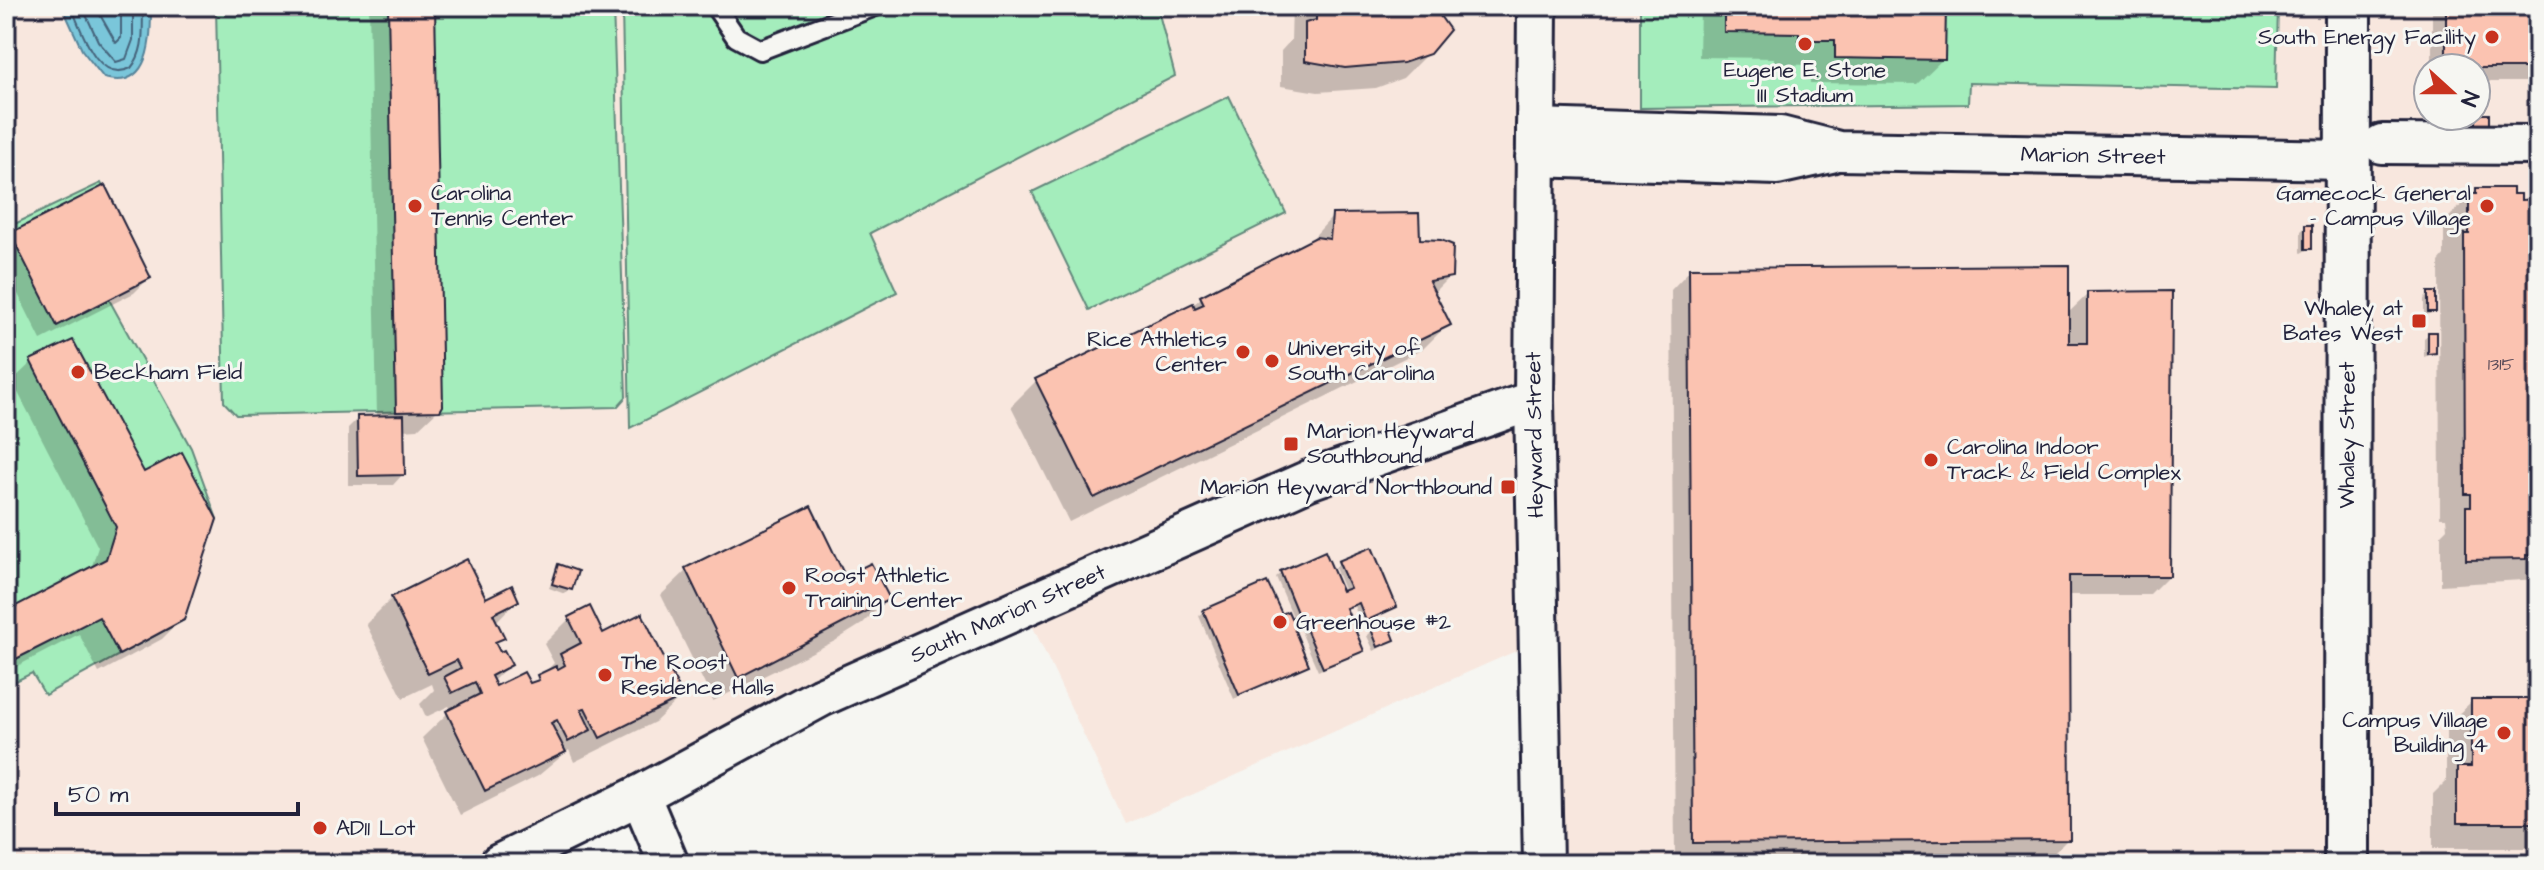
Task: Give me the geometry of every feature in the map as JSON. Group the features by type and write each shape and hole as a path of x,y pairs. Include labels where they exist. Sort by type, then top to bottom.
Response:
{"street":[{"name":"Heyward Street","path":"1537,6 1534,400 1543,864"},
{"name":"Whaley Street","path":"2347,864 2365,152 2348,6"},
{"name":"Marion Street","path":"1536,142 1780,136 1839,151 2365,152 2538,145"},
{"name":"South Marion Street","path":"499,864 640,795 821,697 1309,480 1534,400"},
{"path":"640,795 669,864"}],"lane":[{"path":"715,6 736,37 760,50 830,14 875,6"}],"shaded area":[{"name":"University of South Carolina","path":"6,6 2538,6 2538,864 1543,864 1545,638 1126,824 1023,606 484,864 6,864"}],"green space":[{"path":"216,6 613,6 626,397 617,407 236,415 224,402"},
{"path":"622,6 1157,6 1175,76 870,233 897,292 630,428"},
{"path":"1640,6 2278,6 2276,89 1969,83 1968,104 1640,108"},
{"path":"1229,96 1286,213 1089,310 1032,192"},
{"name":"Beckham Field","path":"101,183 147,275 107,296 191,448 217,519 197,567 184,620 45,695 32,673 6,686 6,245 12,242 6,228"}],"water":[{"path":"62,6 151,6 149,46 140,69 131,77 120,80 104,78 82,50"}],"building":[{"name":"Carolina Tennis Center","path":"388,6 435,6 443,406 440,411 396,412"},
{"path":"1316,6 1433,6 1450,30 1430,54 1403,63 1345,68 1305,61 1305,23 1316,20"},
{"path":"1724,6 1946,6 1945,60 1835,58 1835,40 1799,40 1799,33 1724,32"},
{"name":"South Energy Facility","path":"2446,6 2538,6 2538,68 2492,68 2492,52 2446,52"},
{"path":"105,185 151,278 57,326 10,233"},
{"path":"2476,188 2513,188 2513,194 2521,194 2521,200 2538,199 2538,555 2526,555 2526,559 2466,560 2466,506 2471,506 2471,494 2465,494 2464,234 2469,234 2469,194 2476,194"},
{"name":"Rice Athletics Center","path":"1419,213 1420,239 1441,240 1453,245 1452,277 1429,281 1451,325 1094,498 1035,379 1193,303 1195,308 1204,304 1200,296 1316,237 1330,239 1332,214"},
{"path":"2305,225 2312,225 2312,249 2305,249"},
{"name":"Carolina Indoor Track & Field Complex","path":"2069,265 2069,343 2087,343 2087,292 2172,291 2170,576 2069,576 2070,840 1693,843 1689,268"},
{"path":"2428,292 2436,292 2436,312 2428,312"},
{"path":"2428,332 2436,332 2436,353 2428,354"},
{"path":"73,340 144,472 182,452 217,519 184,620 119,655 99,617 6,664 6,611 106,559 116,527 30,360"},
{"path":"404,415 405,475 358,476 357,416"},
{"name":"Roost Athletic Training Center","path":"811,506 845,576 871,563 890,599 738,678 685,568"},
{"name":"Greenhouse #2","path":"1372,547 1397,607 1366,621 1359,603 1346,608 1364,651 1323,668 1304,624 1294,629 1309,665 1239,695 1203,610 1267,582 1282,614 1288,611 1291,618 1298,615 1280,571 1325,551 1342,591 1350,588 1338,561"},
{"name":"The Roost Residence Halls","path":"467,559 486,598 512,585 519,601 493,614 505,638 495,642 500,652 504,650 512,665 491,676 496,686 524,672 530,683 539,680 537,675 565,665 560,654 581,643 568,617 590,606 603,633 642,613 683,697 600,738 585,708 581,709 591,730 568,742 557,720 551,723 566,752 485,791 446,711 480,694 475,682 452,693 444,677 461,668 457,660 428,674 391,597"},
{"path":"558,564 578,571 572,590 552,584"},
{"path":"1388,622 1395,640 1378,647 1371,629"},
{"name":"Campus Village Building 4","path":"2471,699 2538,699 2538,823 2457,823 2457,767 2471,767"}],"place":[{"name":"South Energy Facility","path":"2492,37"},
{"name":"Eugene E. Stone III Stadium","path":"1805,44"},
{"name":"Carolina Tennis Center","path":"415,206"},
{"name":"Gamecock General - Campus Village","path":"2487,206"},
{"name":"Whaley at Bates West","path":"2419,321"},
{"name":"Rice Athletics Center","path":"1243,352"},
{"name":"University of South Carolina","path":"1272,361"},
{"name":"Beckham Field","path":"78,372"},
{"name":"Marion Heyward Southbound","path":"1291,444"},
{"name":"Carolina Indoor Track & Field Complex","path":"1931,460"},
{"name":"Marion Heyward Northbound","path":"1508,487"},
{"name":"Roost Athletic Training Center","path":"789,588"},
{"name":"Greenhouse #2","path":"1280,622"},
{"name":"The Roost Residence Halls","path":"605,675"},
{"name":"Campus Village Building 4","path":"2504,733"},
{"name":"AD11 Lot","path":"320,828"}]}
